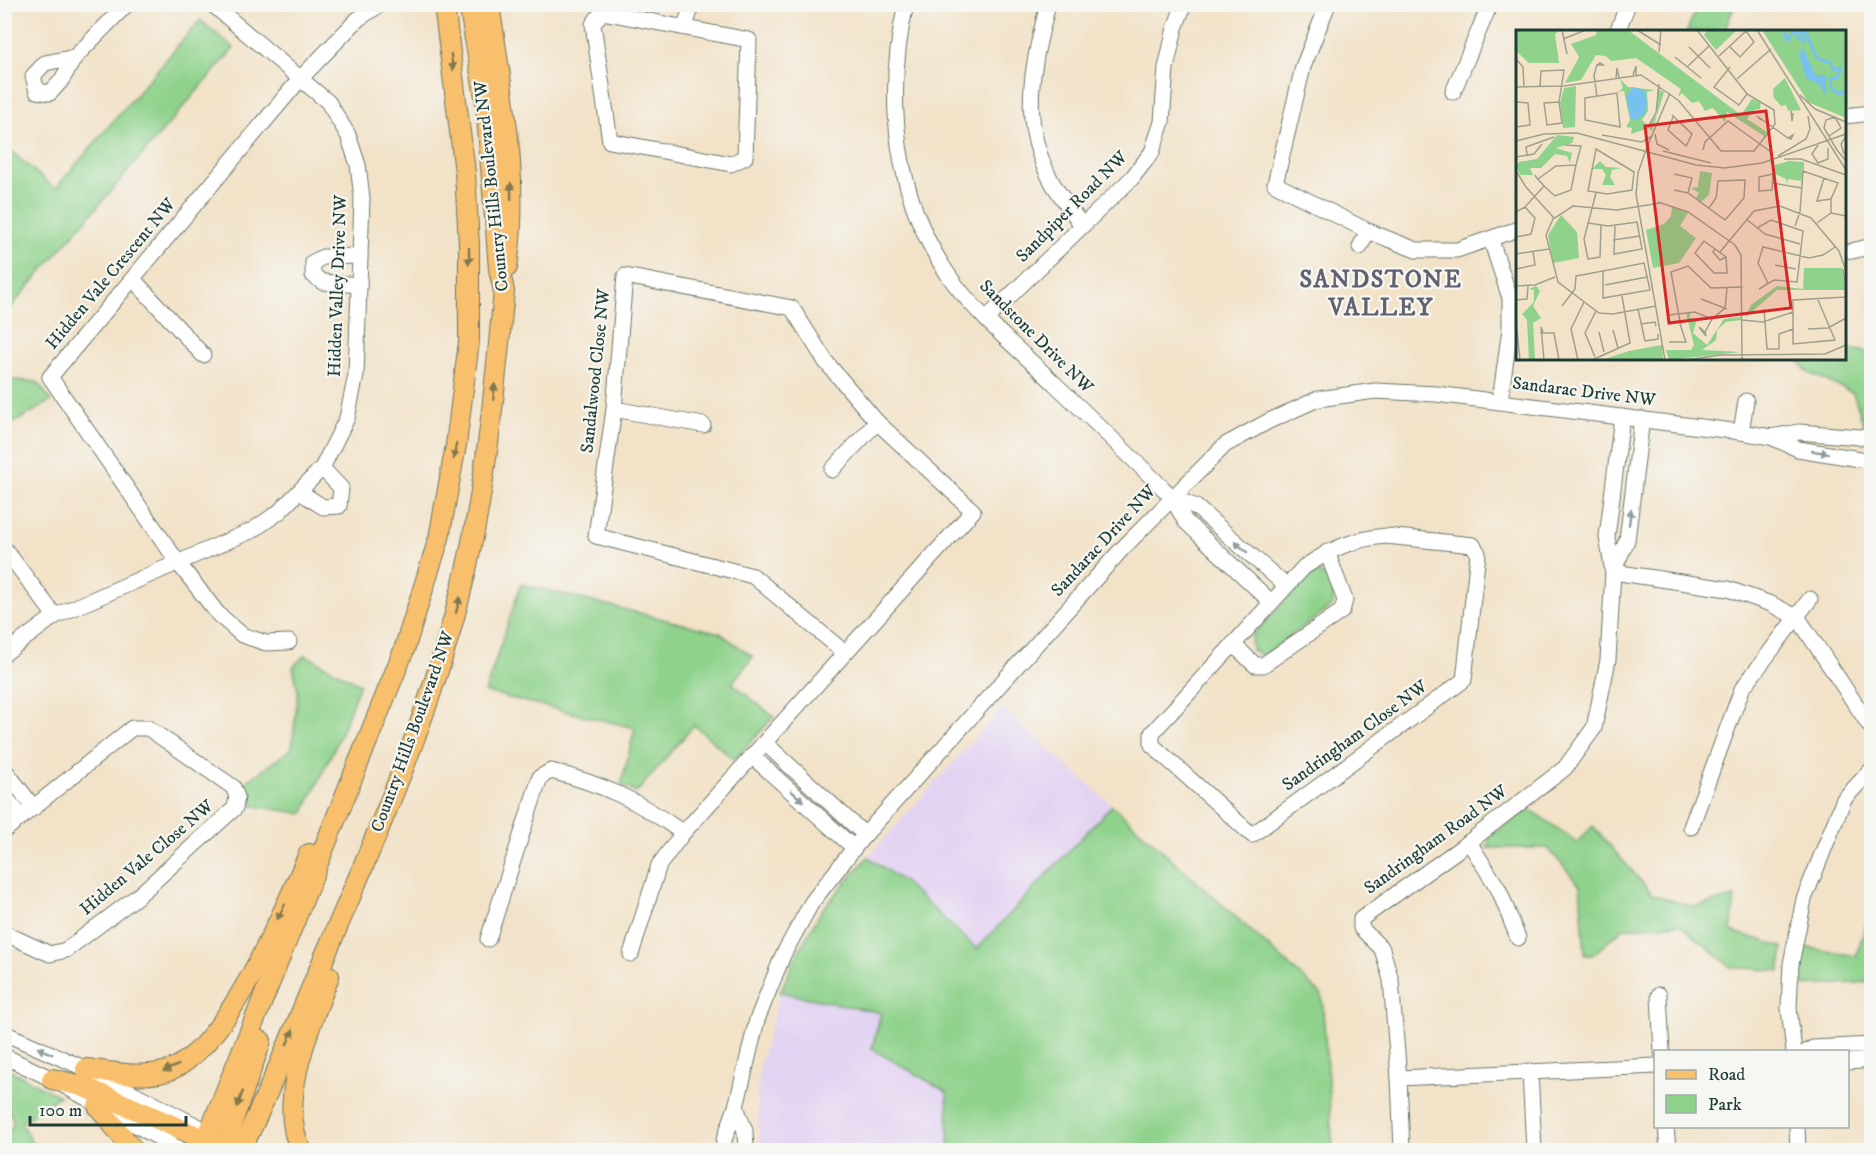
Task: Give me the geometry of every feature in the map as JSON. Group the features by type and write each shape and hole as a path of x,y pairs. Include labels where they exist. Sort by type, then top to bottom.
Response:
{"main road":[{"name":"Country Hills Boulevard NW","path":"404,650 439,538 456,445 470,341 470,245 465,172 444,4"},
{"name":"Country Hills Boulevard NW","path":"223,1146 367,857 437,677 466,570 488,454 504,291 499,269 486,103 469,4"},
{"path":"489,4 511,184 512,237 504,291"},
{"path":"86,1069 144,1074 165,1071 183,1063 199,1050 230,1012 295,885 369,716 404,650"},
{"path":"52,1079 82,1086 223,1146 310,909 384,722 404,650"},
{"path":"301,1150 294,1136 291,1119 297,1072 327,981 364,883 367,857"},
{"path":"98,1106 133,1150"}],"street":[{"path":"75,57 127,4"},
{"name":"Hidden Valley Drive NW","path":"4,654 55,616 254,530 279,512 322,468 347,418 356,375 362,198 358,165 348,135 328,102 212,4"},
{"name":"Hidden Vale Crescent NW","path":"179,564 50,377 301,78 358,19 381,4"},
{"path":"685,27 692,4"},
{"name":"Sandstone Drive NW","path":"906,4 897,44 894,93 899,153 926,235 954,283 986,319 1172,497"},
{"path":"1048,4 1030,83 1030,111 1035,140 1052,183 1083,226"},
{"name":"Sandpiper Road NW","path":"986,319 1132,178 1152,152 1162,122 1166,68 1184,4"},
{"path":"1328,4 1303,67 1275,184 1368,231 1416,250 1457,250 1516,230"},
{"path":"1453,92 1490,4"},
{"path":"1618,30 1628,4"},
{"path":"602,12 685,27 749,40 745,157 731,164 610,141 593,24 602,12"},
{"path":"1846,116 1872,113"},
{"path":"1360,247 1368,231"},
{"path":"1491,240 1510,298 1510,329 1500,401"},
{"path":"1852,251 1872,246"},
{"path":"359,285 322,282 313,275 313,262 323,256 360,256"},
{"name":"Sandalwood Close NW","path":"631,954 659,865 682,833 973,511 877,422 825,362 792,308 625,276 614,410 596,536 753,576 844,652"},
{"path":"133,279 203,356"},
{"name":"Sandarac Drive NW","path":"724,1150 724,1140 736,1107 757,1020 783,955 812,903 865,835 1122,549 1225,445 1269,421 1318,399 1375,392 1436,394 1741,432 1771,437 1797,449 1872,461"},
{"path":"1741,432 1746,401"},
{"path":"614,410 703,426"},
{"name":"Sandringham Road NW","path":"1399,1078 1391,980 1382,949 1360,928 1361,919 1469,842 1564,768 1594,728 1608,660 1613,572 1607,537 1622,417"},
{"name":"Sandringham Road NW","path":"1613,572 1627,540 1642,419"},
{"path":"832,470 877,422"},
{"name":"Sandarac Drive NW","path":"1771,437 1799,432 1872,438"},
{"path":"300,492 323,507 339,506 341,488 322,468"},
{"path":"1172,497 1196,507 1285,585"},
{"path":"1172,497 1185,520 1270,601"},
{"name":"Sandringham Close NW","path":"1386,536 1473,545 1478,553 1464,680 1252,835 1152,745 1152,733 1285,585 1304,567 1327,552 1359,538 1386,536"},
{"path":"4,548 55,616"},
{"path":"1233,644 1256,665 1263,665 1342,611 1345,600 1327,552"},
{"path":"179,564 218,614 242,635 266,643 289,642"},
{"path":"1613,572 1728,589 1771,604 1798,618 1872,729"},
{"path":"1691,827 1742,688 1810,600"},
{"name":"Hidden Vale Close NW","path":"4,831 132,728 148,728 233,787 237,796 236,808 202,840 139,895 66,950 50,954 4,933"},
{"path":"765,743 865,835"},
{"path":"753,757 854,848"},
{"path":"4,770 28,813"},
{"path":"1794,1050 1789,1008 1791,964 1804,898 1844,799 1872,770"},
{"path":"488,939 540,777 551,771 587,780 623,794 682,833"},
{"path":"4,796 28,813"},
{"path":"1469,842 1499,890 1518,938"},
{"path":"1659,995 1662,1050"},
{"path":"4,1033 86,1069 223,1146"},
{"path":"1810,1050 1872,1045"},
{"path":"4,1056 52,1079 181,1150"},
{"path":"1849,1062 1872,1060"},
{"path":"1402,1150 1399,1078 1654,1066"},
{"path":"1530,1071 1534,1150"},
{"path":"736,1107 745,1131 746,1150"},
{"path":"1666,1128 1668,1150"},
{"path":"1797,1128 1798,1150"}],"shaded area":[{"path":"1002,708 1112,805 977,949 905,883 868,857"},
{"path":"780,992 882,1013 872,1049 947,1092 949,1150 760,1150 757,1094 760,1064"}],"green space":[{"path":"1698,5 1735,5 1724,30 1687,30"},
{"path":"200,20 234,48 5,314 5,247 14,236 5,228 5,146 55,189"},
{"path":"1846,348 1866,352 1871,361 1871,430 1865,429 1853,393 1807,372 1799,360 1846,360"},
{"path":"5,379 38,382 51,401 5,428"},
{"path":"1319,572 1332,586 1333,605 1267,653 1261,655 1252,650 1251,637 1305,579"},
{"path":"521,584 720,633 753,657 732,683 774,717 734,760 694,725 636,793 621,785 635,728 485,692"},
{"path":"305,655 360,684 336,745 303,814 249,805 251,796 244,784 292,748 298,691 293,667"},
{"path":"1112,805 1322,995 1333,1150 949,1150 947,1092 872,1049 881,1013 780,992 798,952 822,910 868,857 905,883 977,949"},
{"path":"1528,808 1577,842 1593,826 1652,894 1693,907 1735,897 1731,931 1783,947 1780,971 1731,967 1679,924 1624,928 1592,955 1585,955 1580,886 1548,848 1487,848 1490,837"},
{"path":"1871,910 1871,982 1800,986 1803,947 1856,956"},
{"path":"4,1067 59,1096 21,1123 36,1150 5,1150 5,1137 13,1121 4,1097"}],"district":[{"name":"SANDSTONE VALLEY","path":"1381,294"}]}
